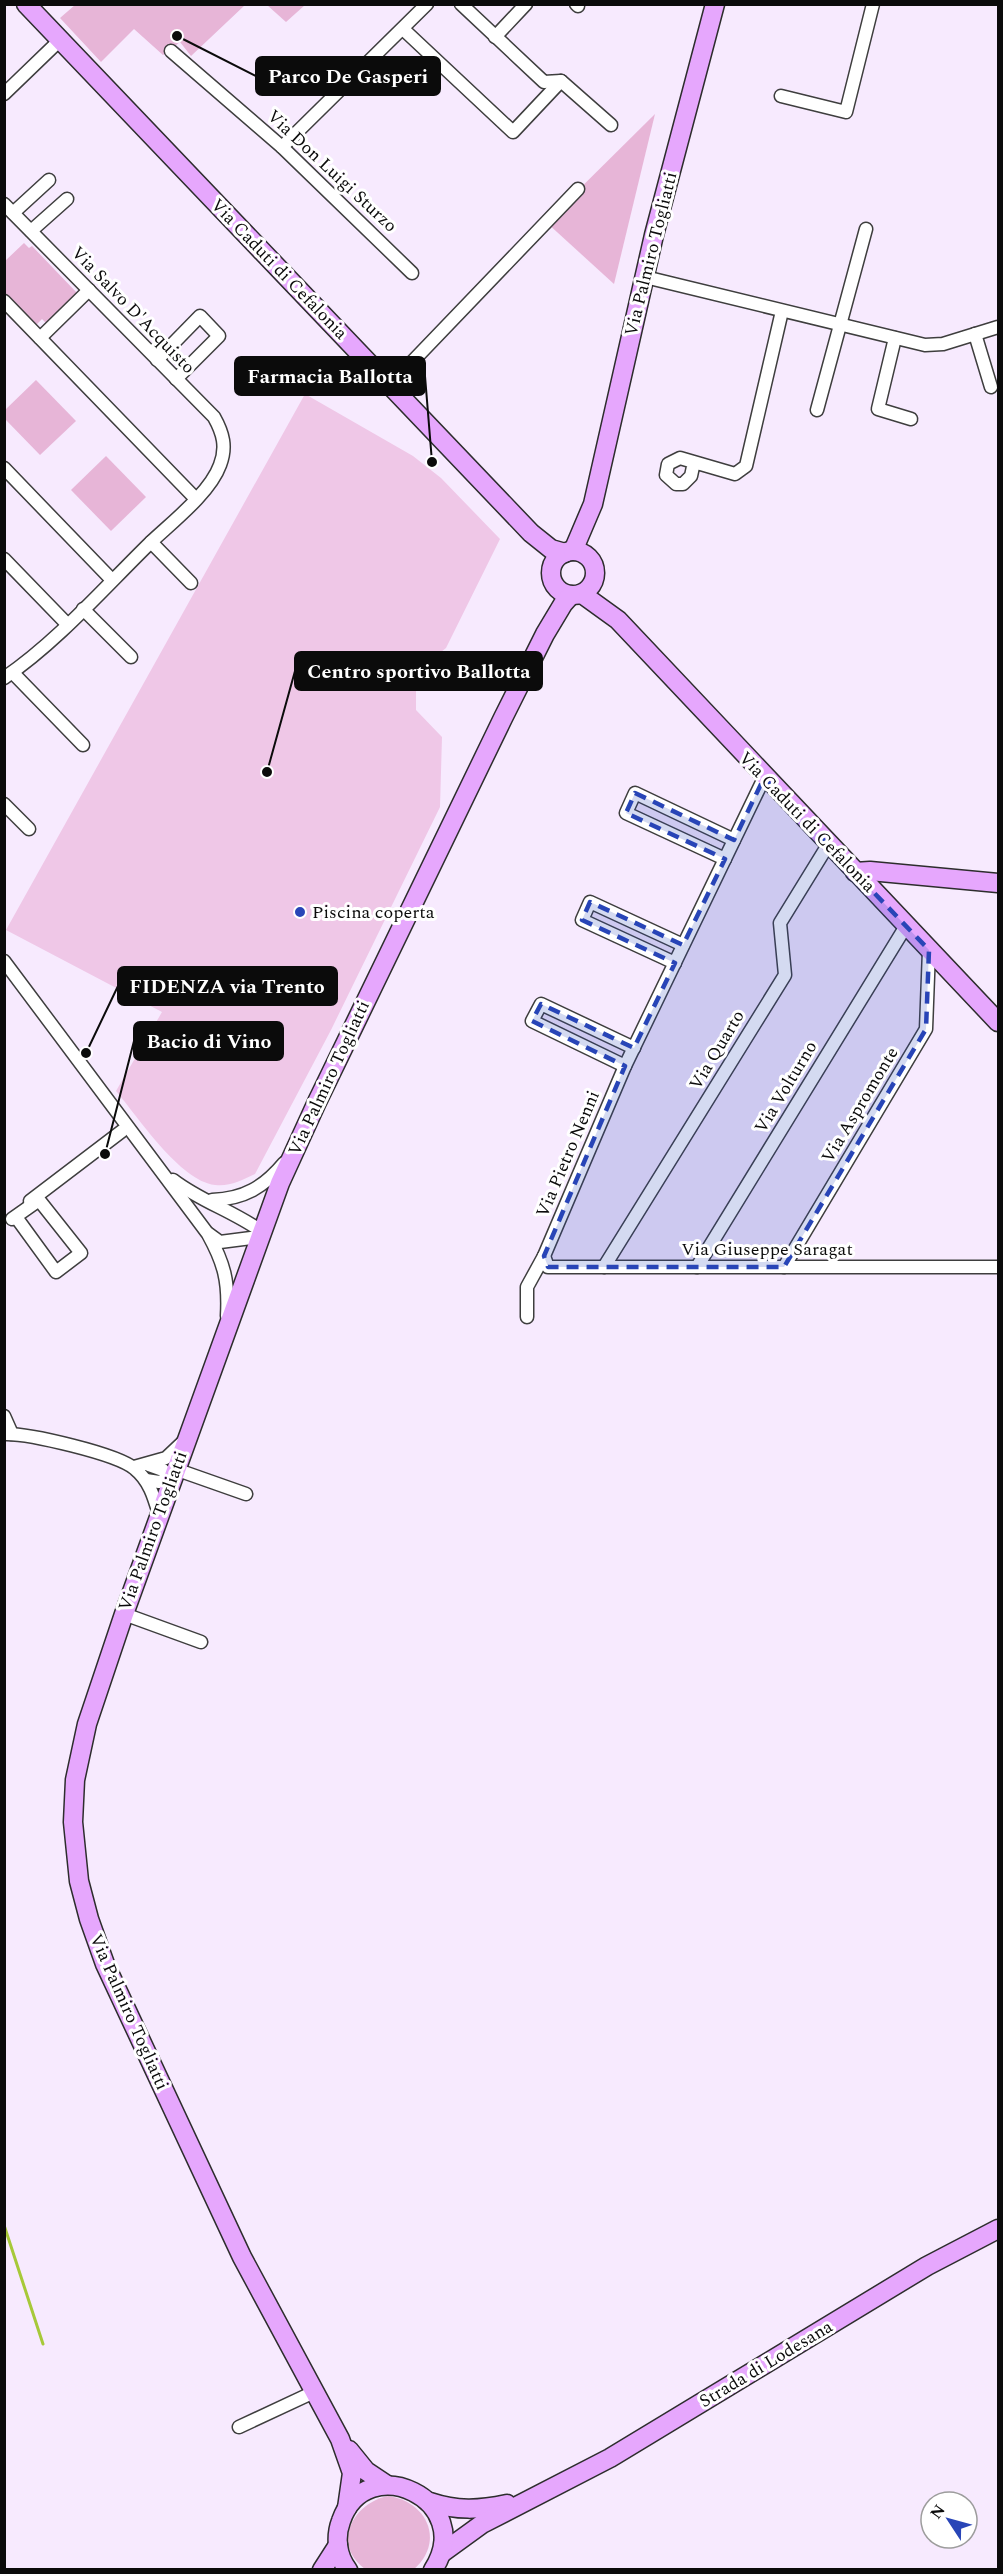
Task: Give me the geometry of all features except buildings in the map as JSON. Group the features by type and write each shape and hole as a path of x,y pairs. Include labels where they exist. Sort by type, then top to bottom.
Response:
{"street":[{"path":"282,147 427,4"},
{"path":"461,4 544,82 561,81 611,125"},
{"path":"495,37 526,4"},
{"name":"Via Palmiro Togliatti","path":"340,2439 242,2257 110,1975 89,1919 79,1881 73,1822 79,1757 87,1724 124,1614 186,1439 226,1335 260,1234 372,986 545,634 562,604 585,584 593,504 645,277 715,4"},
{"path":"781,96 846,112 873,4"},
{"name":"Via Caduti di Cefalonia","path":"28,5 531,533 551,549 569,552"},
{"path":"403,28 513,132 561,81"},
{"path":"4,94 60,40"},
{"name":"Via Don Luigi Sturzo","path":"171,51 282,147 412,273"},
{"path":"9,208 49,180"},
{"path":"389,386 578,189"},
{"path":"31,231 67,199"},
{"name":"Via Salvo D'Acquisto","path":"9,208 214,417 221,430 225,448 220,466 195,498"},
{"path":"817,410 866,229"},
{"path":"645,277 925,345 943,344 999,327"},
{"path":"40,338 89,290"},
{"path":"4,301 195,498 83,609 9,675 82,745"},
{"path":"694,462 735,474 746,466 782,310"},
{"path":"157,360 200,316 219,336 177,379"},
{"path":"975,334 991,387"},
{"path":"895,338 878,410 911,419"},
{"path":"4,468 112,580"},
{"name":"Via Palmiro Togliatti","path":"545,634 556,560 569,552 593,504"},
{"name":"Via Caduti di Cefalonia","path":"531,533 552,576"},
{"path":"151,542 191,583"},
{"path":"552,576 560,591 585,584 586,555 569,552"},
{"path":"4,559 67,624"},
{"name":"Via Caduti di Cefalonia","path":"585,584 828,845 999,1022"},
{"path":"83,609 131,657"},
{"name":"Via Pietro Nenni","path":"527,1317 528,1287 544,1256 625,1066 764,777"},
{"path":"725,859 626,813 635,793 734,840"},
{"path":"4,804 29,829"},
{"name":"Via Quarto","path":"604,1267 785,975 780,923 828,845"},
{"path":"855,872 870,871 999,883"},
{"path":"675,963 582,920 590,902 683,945"},
{"name":"Via Volturno","path":"697,1267 906,926"},
{"name":"Via Aspromonte","path":"784,1267 926,1029 929,950"},
{"path":"4,962 208,1234 223,1262 225,1272 228,1301 226,1335"},
{"path":"625,1066 532,1022 538,1009 541,1004 634,1048"},
{"path":"9,1217 122,1131"},
{"path":"208,1200 230,1200 266,1184 298,1146"},
{"path":"158,1168 185,1189 242,1217 260,1234"},
{"path":"39,1200 81,1253 56,1272 9,1217 39,1200"},
{"path":"208,1234 219,1242 260,1234"},
{"name":"Via Giuseppe Saragat","path":"544,1256 548,1267 999,1267"},
{"path":"4,1416 8,1434 46,1438 134,1467 148,1465 166,1458 186,1439"},
{"path":"148,1465 173,1475 246,1494"},
{"path":"134,1467 146,1480 159,1514"},
{"path":"146,1480 159,1482 173,1475"},
{"path":"124,1614 201,1642"},
{"name":"Strada di Lodesana","path":"532,2497 610,2458 927,2266 999,2229"},
{"path":"239,2427 314,2392"},
{"path":"340,2439 366,2471 387,2486"},
{"path":"340,2439 352,2473 347,2508 339,2526 338,2545 348,2570"},
{"path":"347,2508 364,2492 387,2486 410,2489 430,2502 458,2510 477,2510 532,2497"},
{"path":"436,2565 482,2524 532,2497"},
{"path":"430,2502 441,2521 443,2531 436,2565"},
{"path":"322,2570 338,2545"}],"highlighted area":[{"path":"764,778 929,950 926,1029 784,1267 548,1267 544,1256 625,1066 532,1021 541,1004 634,1048 675,963 582,920 590,902 683,945 725,859 626,813 635,793 734,840"}],"shaded area":[{"path":"75,5 245,5 191,56 180,42 163,55 134,29 101,62 60,18"},
{"path":"267,5 305,5 286,22"},
{"path":"655,114 614,284 546,222"},
{"path":"24,243 29,248 32,246 78,294 47,324 42,319 36,325 5,293 4,262"},
{"path":"36,380 76,421 40,455 5,419 5,410"},
{"path":"305,394 413,456 441,478 500,539 446,648 416,672 416,710 442,737 440,807 331,1030 255,1174 230,1184 215,1185 202,1181 174,1160 116,1091 162,1012 6,930"},
{"path":"106,456 146,497 111,531 71,490"},
{"path":"388,2496 402,2499 413,2506 428,2524 430,2536 428,2547 423,2559 413,2570 365,2569 355,2559 349,2548 348,2537 356,2516 376,2500"}],"waterway":[{"path":"4,2225 43,2344"}],"place":[{"name":"Parco De Gasperi","path":"177,36"},
{"name":"Farmacia Ballotta","path":"432,462"},
{"name":"Centro sportivo Ballotta","path":"267,772"},
{"name":"Piscina coperta","path":"300,912"},
{"name":"FIDENZA via Trento","path":"86,1053"},
{"name":"Bacio di Vino","path":"105,1154"}]}
